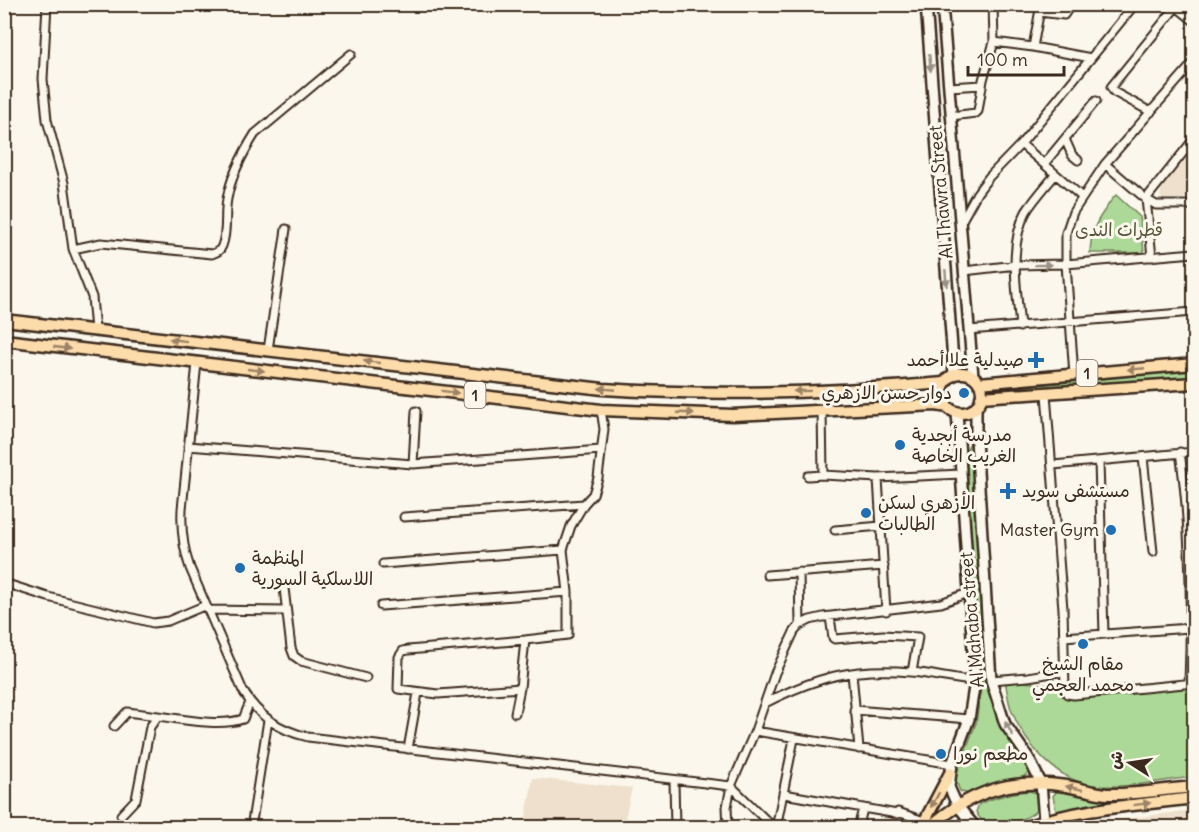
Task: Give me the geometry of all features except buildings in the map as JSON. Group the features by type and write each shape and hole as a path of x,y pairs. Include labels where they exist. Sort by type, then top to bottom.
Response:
{"main road":[{"name":"Al Thawra Street","path":"926,4 954,374"},
{"name":"Al Thawra Street","path":"942,4 969,330 976,380"},
{"path":"934,104 942,105 950,101"},
{"path":"936,130 952,128"},
{"path":"5,340 9,332 7,321"},
{"name":"1","path":"7,321 603,389 663,393 853,391 944,383"},
{"name":"1","path":"5,340 601,410 733,415 936,405 953,409"},
{"name":"1","path":"976,380 1074,375 1194,364"},
{"path":"967,373 976,380 978,402 968,411 953,409 942,395 944,383 954,374 967,373"},
{"name":"1","path":"978,402 1046,394 1194,383"},
{"path":"877,408 907,401 909,395 902,387"},
{"path":"662,412 663,393"},
{"name":"Al Mahaba street","path":"978,402 976,439 990,668 1005,724 1028,757 1041,783 1044,820"},
{"name":"Al Mahaba street","path":"951,769 969,719 975,681 959,440 953,409"},
{"path":"959,440 966,437 976,439"},
{"path":"975,668 984,670 990,668"},
{"path":"951,769 950,787 957,805 976,828"},
{"path":"925,825 951,769"},
{"path":"925,825 977,794 996,788 1041,783 1106,794 1194,787"},
{"path":"1023,828 1044,820 1089,811 1194,798"}],"street":[{"path":"47,4 44,79 48,120 64,183 74,249 92,297 95,330"},
{"path":"951,116 978,111 982,85 994,42 993,4"},
{"path":"1033,47 1041,8 1064,15 1071,4"},
{"path":"960,224 977,193 1021,144 1135,4"},
{"path":"1151,112 1114,92 1111,87 1174,6 1194,21"},
{"path":"994,42 1091,58"},
{"path":"74,249 101,243 212,254 218,252 224,240 230,186 255,134 351,54"},
{"path":"1074,375 1066,264 1066,233 1073,212 1105,164 1194,62"},
{"path":"949,87 982,85"},
{"path":"1044,164 1096,101"},
{"path":"1065,139 1072,155 1078,160"},
{"path":"1152,257 1146,199 1194,139"},
{"path":"1021,144 1082,197"},
{"path":"1105,164 1156,205 1194,205"},
{"path":"1020,327 1016,265 1018,233 1026,212 1055,175"},
{"path":"268,350 285,230"},
{"path":"964,271 1016,265 1066,264 1194,253"},
{"path":"969,330 1194,312"},
{"path":"198,363 181,519 183,539 187,559 238,682 250,702 268,720 286,731 308,737 730,786 775,828 794,739"},
{"path":"1046,394 1053,465 1067,694 1192,683 1190,628 1193,581 1180,452"},
{"path":"520,688 438,694 398,689 399,657 404,651 568,635 568,592 563,550 571,526 593,494 598,477 604,429 601,410"},
{"path":"822,410 823,475"},
{"path":"413,464 417,411"},
{"path":"188,446 413,464 601,450"},
{"path":"1053,465 1194,452"},
{"path":"1143,457 1152,552"},
{"path":"1099,461 1104,634"},
{"path":"808,476 878,478 961,474"},
{"path":"878,478 886,610"},
{"path":"404,518 584,504"},
{"path":"835,530 880,526"},
{"path":"383,564 563,550"},
{"path":"767,575 884,566"},
{"path":"799,572 800,625"},
{"path":"4,583 48,597 153,623 168,621 207,607 286,610"},
{"path":"284,588 291,651 296,658 366,678"},
{"path":"381,606 568,592"},
{"path":"728,828 727,807 730,786 755,731 775,673 794,632 800,625 810,620 830,616 941,603 968,594"},
{"path":"830,616 835,639 883,636 918,638 912,672"},
{"path":"1063,637 1190,628"},
{"path":"515,713 525,640"},
{"path":"992,680 1065,671"},
{"path":"765,703 813,681 852,672 912,672 975,681"},
{"path":"852,672 859,749"},
{"path":"408,749 418,693"},
{"path":"114,726 127,712 237,722 243,719 250,702"},
{"path":"854,710 969,719"},
{"path":"121,815 136,799 150,728 158,716"},
{"path":"251,828 268,720"},
{"path":"755,731 859,749 951,769"},
{"path":"674,780 675,828"},
{"path":"784,794 897,814 898,812 925,825"},
{"path":"858,828 863,808"}],"shaded area":[{"path":"1194,149 1194,198 1163,200 1160,196 1162,187"},
{"path":"533,778 632,788 623,827 524,827"},
{"path":"1194,810 1194,827 1059,827"}],"green space":[{"name":"قطرات الندى","path":"1116,195 1140,217 1144,253 1090,253 1095,226"},
{"path":"1194,370 1194,377 991,392 990,387"},
{"path":"971,441 988,665 979,666 966,451"},
{"path":"990,675 1001,723 1028,773 1014,781 964,793 960,791 955,778 976,723 983,676"},
{"path":"1005,680 1078,688 1194,686 1194,777 1110,786 1098,786 1070,778 1057,770 1035,750 1018,725 1012,712"},
{"path":"1067,790 1082,796 1113,800 1114,805 1056,811 1053,796 1057,791"},
{"path":"1030,791 1036,793 1039,801 1038,807 1030,815 1016,821 990,825 985,823 976,812 979,804 985,801"}],"place":[{"name":"صيدلية علا أحمد","path":"1036,360"},
{"name":"دوار حسن الازهري","path":"964,393"},
{"name":"مدرسة أبجدية الغريب الخاصة","path":"900,445"},
{"name":"مستشفى سويد","path":"1008,491"},
{"name":"الأزهري لسكن الطالبات","path":"866,513"},
{"name":"Master Gym","path":"1111,530"},
{"name":"المنظمة اللاسلكية السورية","path":"240,568"},
{"name":"مقام الشيخ محمد العجمي","path":"1083,644"},
{"name":"مطعم نورا","path":"941,754"}]}
